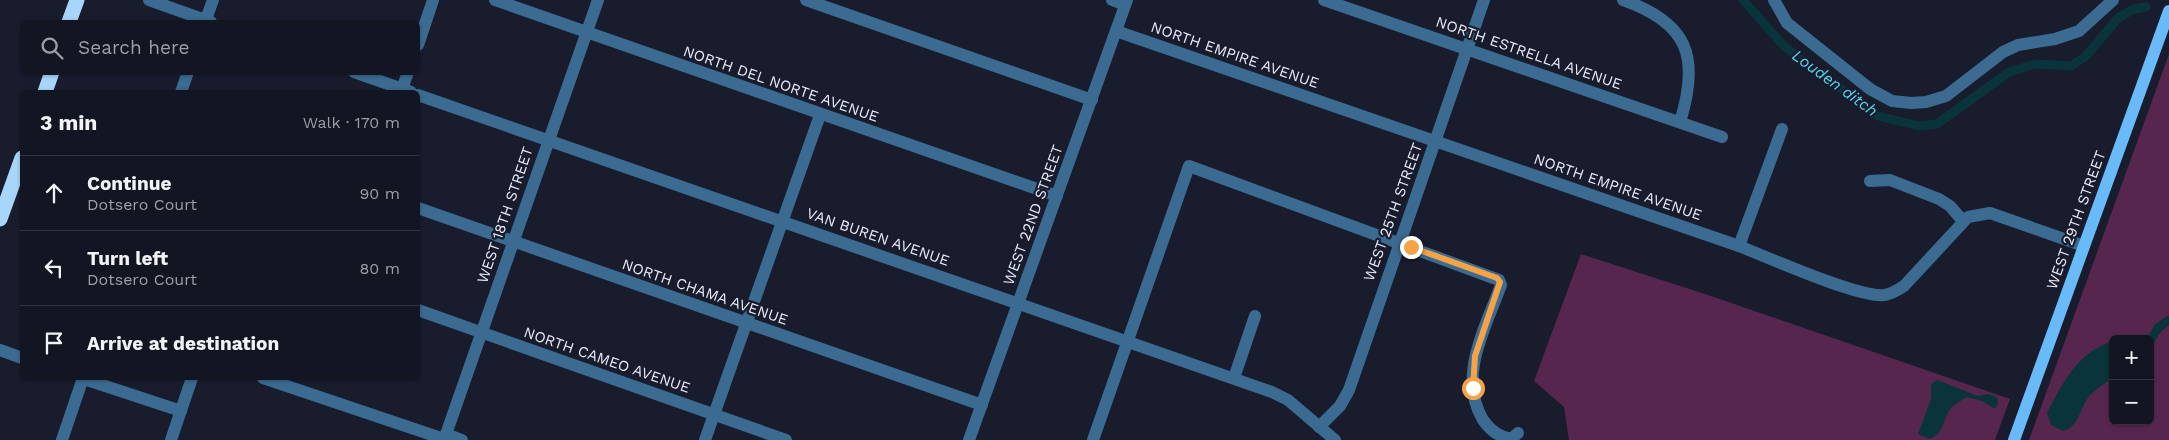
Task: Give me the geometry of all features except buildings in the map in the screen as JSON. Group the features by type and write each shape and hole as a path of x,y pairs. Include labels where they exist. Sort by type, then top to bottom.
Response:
{"highway":[{"path":"70,20 77,0"},
{"path":"46,90 51,75"},
{"path":"0,219 20,164"}],"main road":[{"name":"WEST 29TH STREET","path":"2014,440 2169,11"}],"street":[{"path":"149,0 203,20"},
{"path":"208,20 213,0"},
{"path":"420,39 433,0"},
{"name":"NORTH DEL NORTE AVENUE","path":"495,0 820,115 1057,196"},
{"name":"WEST 18TH STREET","path":"444,438 598,0"},
{"path":"806,0 1092,100"},
{"path":"1112,0 1126,2"},
{"name":"NORTH ESTRELLA AVENUE","path":"1324,0 1722,137"},
{"name":"WEST 25TH STREET","path":"1319,427 1333,414 1346,394 1436,142 1484,0"},
{"path":"1623,0 1651,10 1662,18 1675,31 1684,46 1691,70 1680,122"},
{"path":"1774,0 1786,23 1870,89 1892,101 1912,104 1946,96 2003,52 2018,45 2056,39 2079,31 2113,0"},
{"name":"WEST 22ND STREET","path":"969,440 1126,2"},
{"name":"NORTH EMPIRE AVENUE","path":"1116,31 1739,246 1841,285 1873,295 1884,295 1904,286 1963,221"},
{"path":"182,90 187,75"},
{"path":"362,75 400,90"},
{"path":"405,90 408,75"},
{"name":"VAN BUREN AVENUE","path":"420,96 1019,303 1127,343 1234,378 1281,396 1335,440"},
{"path":"705,440 820,115"},
{"path":"1739,246 1782,129"},
{"path":"1093,440 1189,166 1497,278 1500,282 1475,356 1473,388 1477,405 1485,423 1501,436 1511,438 1518,434"},
{"path":"1870,181 1890,180 1939,199 1950,206 1963,221 1968,217 1990,213 2084,246"},
{"name":"NORTH CHAMA AVENUE","path":"420,209 982,405"},
{"name":"NORTH CAMEO AVENUE","path":"420,311 786,440"},
{"path":"1234,378 1255,316"},
{"path":"0,350 20,357"},
{"path":"62,440 81,380"},
{"path":"88,380 181,411"},
{"path":"171,440 191,380"},
{"path":"269,380 444,438 462,440"}],"shaded area":[{"path":"2169,54 2169,440 2029,440"},
{"path":"1581,254 1708,295 2010,399 1995,440 1569,440 1564,407 1534,381"},
{"path":"2109,343 2109,381 2090,395 2072,426 2063,431 2051,425 2047,413 2059,390 2081,360"},
{"path":"1937,380 1978,396 1988,394 1997,397 1998,404 1995,409 1982,401 1967,397 1951,408 1941,430 1929,439 1918,434 1931,399 1931,384"}],"waterway":[{"name":"Louden ditch","path":"1743,0 1785,47 1878,116 1919,126 1937,124 2009,72 2035,64 2071,66 2086,56 2118,18 2134,9 2146,7"},
{"path":"2154,335 2158,328 2169,320"}],"route":[{"path":"1411,247 1497,278 1500,282 1475,356 1472,378 1473,388"}]}
